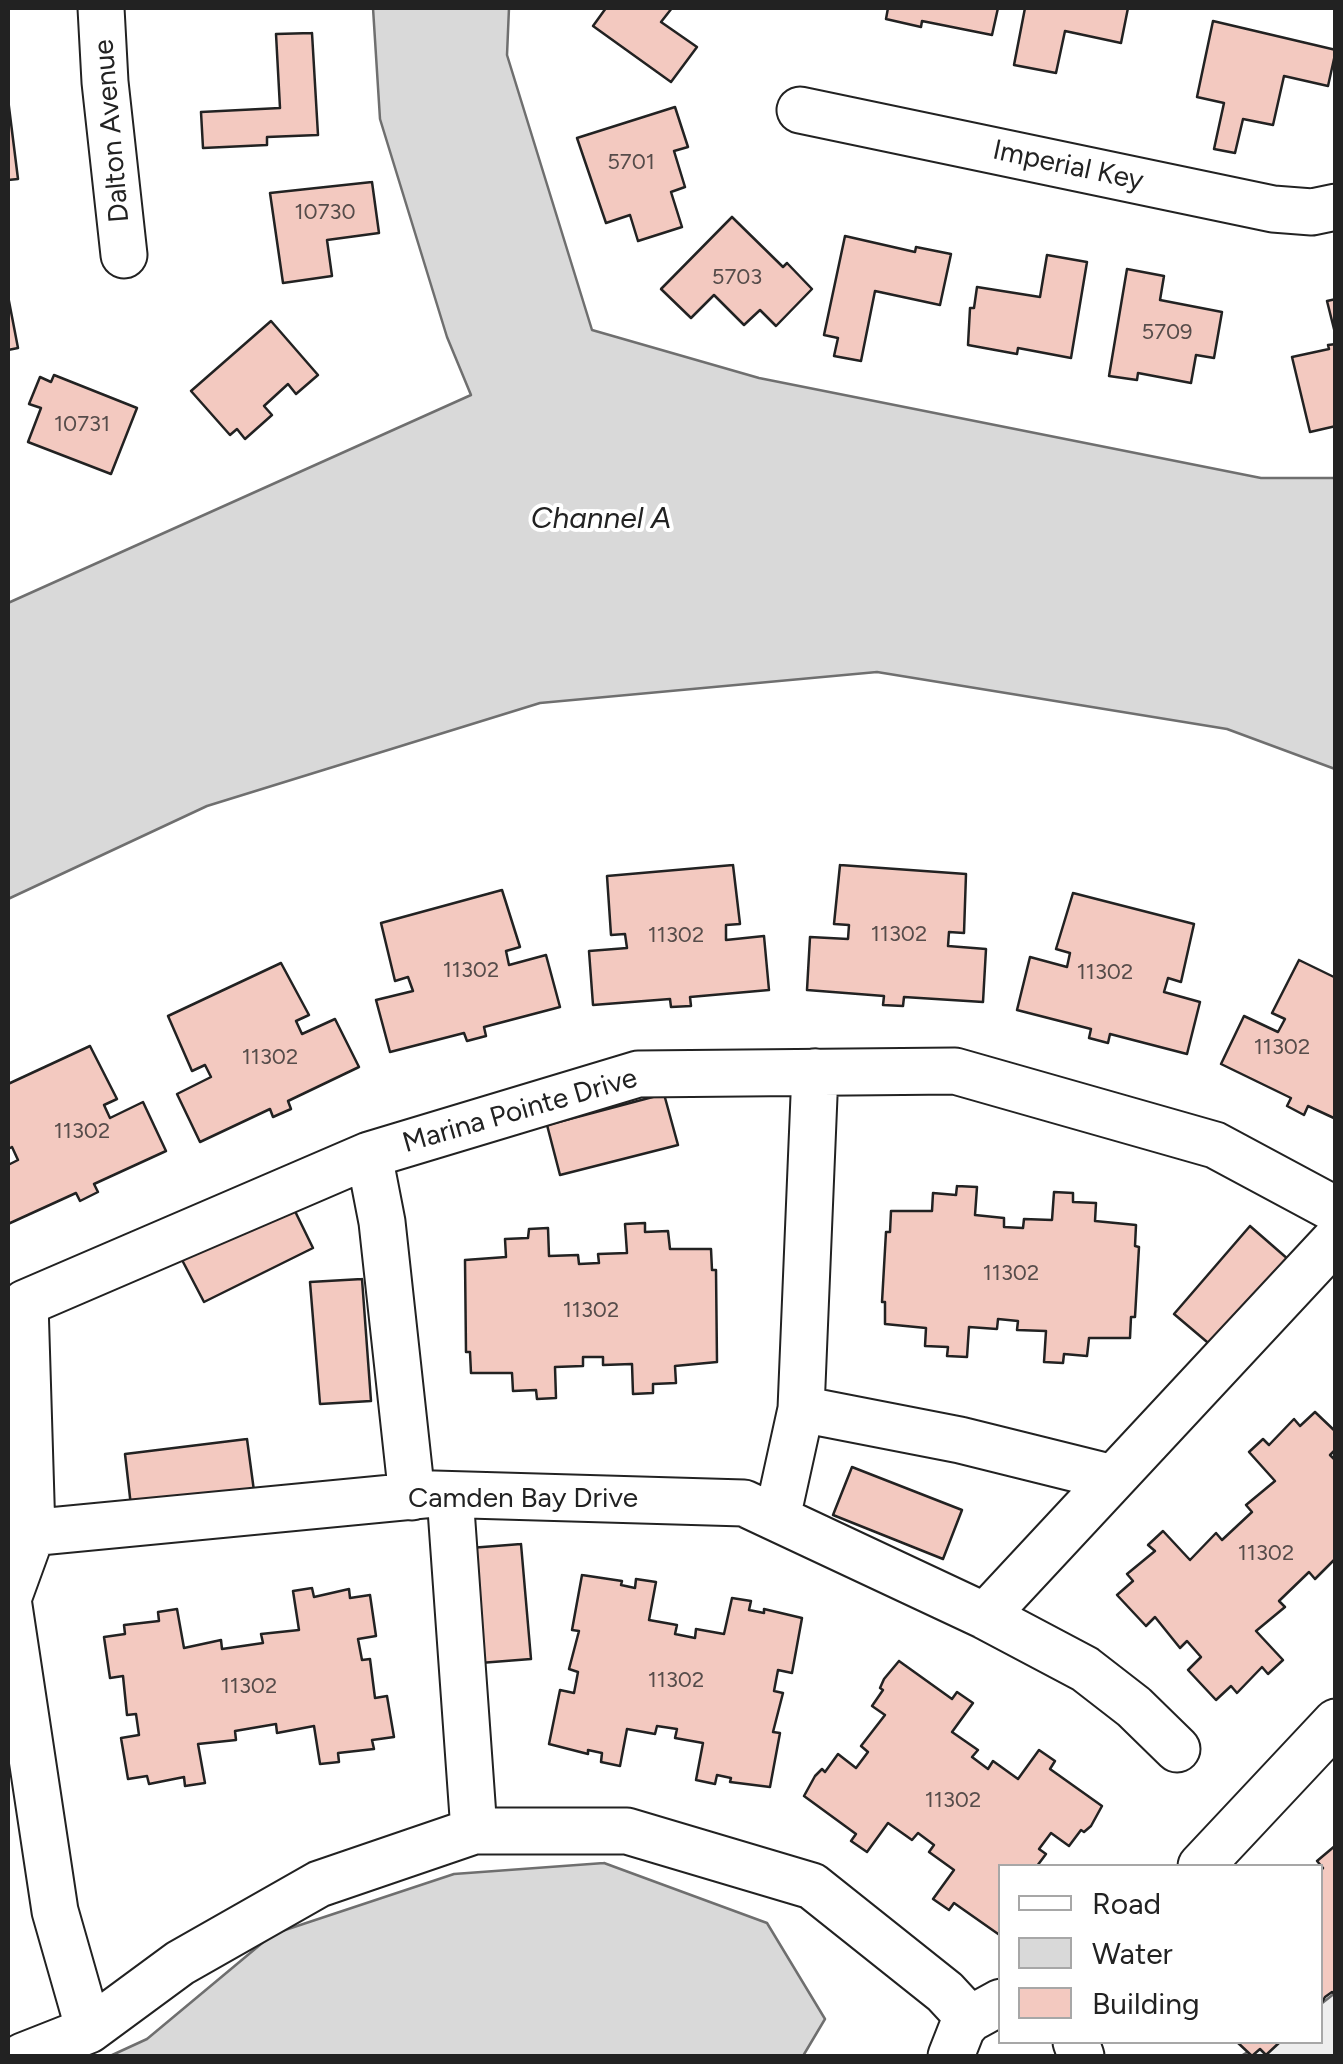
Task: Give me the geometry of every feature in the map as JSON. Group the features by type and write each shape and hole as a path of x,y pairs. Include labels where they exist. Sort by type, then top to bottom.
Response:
{"street":[{"name":"Dalton Avenue","path":"101,8 124,255"},
{"name":"Imperial Key","path":"800,110 1273,209 1312,212 1336,208"},
{"name":"Marina Pointe Drive","path":"20,1534 25,1304 369,1154 638,1074 955,1071 1215,1145 1336,1210"},
{"path":"777,1518 801,1409 815,1072"},
{"path":"369,1154 431,1496 474,1832"},
{"path":"985,1616 1336,1239"},
{"path":"801,1409 960,1440 1113,1478"},
{"name":"Camden Bay Drive","path":"20,1534 431,1496 744,1503 985,1616 1085,1669 1134,1706 1177,1749"},
{"path":"20,1534 8,1599 55,1911 89,2030"},
{"path":"1203,1864 1336,1722"},
{"path":"23,2056 89,2030 180,1964 318,1884 474,1832 628,1832 812,1886 945,1992 974,2026"}],"shaded area":[{"path":"1335,1993 1335,2056 1241,2056 1261,2044 1323,2044 1323,2002"}],"water":[{"name":"Channel A","path":"373,8 509,8 507,55 592,330 759,378 1261,478 1335,478 1335,769 1227,729 877,672 540,703 207,806 8,899 8,603 471,395 447,337 380,119"},
{"path":"604,1863 767,1923 825,2019 803,2056 110,2056 147,2039 273,1934 454,1874"}],"building":[{"path":"606,8 672,8 661,22 697,47 671,82 593,26"},
{"path":"888,8 998,8 992,35 922,21 921,27 886,19"},
{"path":"1025,8 1128,8 1121,43 1065,31 1056,73 1014,65"},
{"path":"1213,21 1336,50 1328,86 1284,76 1273,125 1243,119 1235,153 1214,149 1224,103 1197,97"},
{"path":"312,33 318,135 267,137 267,145 203,148 201,112 280,108 276,34"},
{"path":"8,99 18,179 8,180"},
{"path":"675,107 688,147 674,151 685,187 671,192 682,227 638,241 630,215 606,223 577,138"},
{"path":"372,182 379,233 327,240 332,276 283,283 270,193"},
{"path":"732,217 783,267 787,263 812,289 776,326 760,310 744,325 714,295 691,318 661,289"},
{"path":"845,236 915,252 916,247 951,254 940,305 875,291 861,361 834,356 838,338 824,335"},
{"path":"1047,255 1087,262 1071,358 1018,348 1017,354 968,345 970,308 974,308 977,287 1040,297"},
{"path":"1127,269 1164,276 1160,300 1222,312 1214,358 1196,355 1191,383 1138,373 1137,380 1109,376"},
{"path":"8,296 18,348 8,350"},
{"path":"1336,299 1336,337 1327,301"},
{"path":"271,321 318,375 296,394 288,384 264,406 272,415 245,439 237,429 230,435 191,391"},
{"path":"1336,344 1336,426 1310,432 1292,357"},
{"path":"54,375 137,408 111,474 28,442 41,408 29,404 40,377 51,382"},
{"path":"733,865 740,924 726,925 726,940 764,936 769,990 690,997 691,1006 671,1007 670,999 593,1005 589,951 627,948 625,934 611,935 607,876"},
{"path":"840,865 966,874 964,933 949,932 948,946 986,949 983,1002 904,997 903,1006 883,1005 884,996 807,990 810,937 848,939 849,925 834,924"},
{"path":"502,890 520,947 506,951 509,965 546,955 560,1007 484,1027 486,1036 467,1041 464,1033 390,1052 376,1000 413,991 408,977 395,981 381,923"},
{"path":"1073,893 1194,924 1181,982 1168,978 1164,992 1200,1002 1187,1054 1110,1034 1108,1043 1089,1038 1091,1029 1017,1010 1030,957 1067,967 1070,953 1056,949"},
{"path":"1299,960 1336,978 1336,1119 1308,1106 1304,1115 1287,1106 1291,1098 1221,1064 1244,1016 1278,1032 1285,1019 1272,1013"},
{"path":"281,963 309,1015 296,1021 302,1034 335,1019 359,1067 288,1101 291,1109 273,1117 270,1109 200,1142 177,1094 211,1077 205,1065 192,1071 168,1016"},
{"path":"90,1046 117,1099 104,1105 110,1118 143,1102 166,1151 94,1184 98,1192 80,1201 76,1193 8,1224 8,1165 18,1160 12,1147 8,1149 8,1084"},
{"path":"664,1094 678,1145 560,1175 547,1125"},
{"path":"957,1186 977,1187 975,1215 1004,1218 1004,1227 1023,1228 1024,1219 1052,1220 1054,1192 1073,1193 1073,1202 1096,1203 1095,1221 1136,1225 1135,1246 1139,1247 1130,1338 1089,1338 1087,1356 1064,1354 1063,1363 1044,1362 1046,1331 1017,1330 1018,1321 998,1319 997,1329 969,1327 967,1357 947,1356 948,1347 925,1346 926,1328 885,1324 882,1302 891,1211 932,1211 933,1193 956,1195"},
{"path":"291,1203 313,1248 204,1302 181,1258"},
{"path":"645,1223 645,1232 668,1231 670,1249 711,1249 712,1270 716,1270 717,1362 675,1366 676,1383 653,1384 653,1393 633,1394 632,1364 603,1365 603,1357 583,1357 583,1366 555,1367 556,1398 537,1399 536,1390 513,1391 512,1373 471,1373 470,1352 466,1352 465,1260 506,1257 505,1239 528,1238 529,1229 548,1228 549,1256 578,1255 579,1264 599,1263 598,1254 627,1253 625,1224"},
{"path":"1250,1226 1289,1260 1213,1347 1174,1314"},
{"path":"362,1279 371,1401 320,1404 310,1282"},
{"path":"1315,1412 1336,1432 1336,1449 1330,1455 1336,1461 1336,1558 1315,1579 1309,1572 1279,1601 1285,1607 1256,1631 1283,1660 1268,1674 1262,1667 1237,1693 1231,1686 1216,1700 1188,1670 1201,1657 1187,1641 1180,1648 1155,1617 1146,1626 1117,1595 1133,1581 1127,1574 1155,1551 1148,1545 1163,1531 1190,1560 1216,1533 1222,1540 1252,1512 1246,1505 1275,1481 1249,1452 1263,1439 1269,1445 1294,1419 1300,1426"},
{"path":"247,1439 254,1491 131,1506 125,1454"},
{"path":"852,1467 962,1510 943,1559 833,1515"},
{"path":"521,1544 531,1659 480,1663 470,1548"},
{"path":"582,1575 622,1581 621,1585 635,1588 636,1579 656,1582 649,1620 677,1625 675,1634 695,1638 696,1629 724,1634 732,1598 751,1601 749,1610 764,1613 764,1609 802,1618 792,1673 778,1670 774,1691 783,1693 773,1732 780,1733 770,1787 730,1782 731,1778 717,1775 715,1784 696,1780 703,1743 675,1738 677,1729 657,1726 655,1734 627,1729 620,1766 601,1762 602,1753 588,1750 588,1754 549,1744 560,1690 574,1693 578,1672 569,1669 579,1631 572,1630"},
{"path":"312,1588 314,1597 349,1589 350,1598 370,1595 376,1636 358,1639 362,1660 370,1659 375,1698 387,1696 394,1737 372,1740 374,1749 338,1753 339,1762 320,1764 314,1726 277,1733 276,1724 235,1731 236,1740 198,1744 205,1783 185,1786 184,1777 149,1784 147,1776 128,1779 121,1738 139,1735 136,1714 127,1715 123,1676 110,1678 104,1637 125,1634 124,1625 159,1621 158,1612 177,1609 184,1648 221,1640 222,1649 263,1643 261,1634 299,1630 293,1591"},
{"path":"899,1661 952,1699 957,1692 973,1703 952,1732 978,1750 972,1757 988,1769 993,1761 1018,1779 1039,1750 1055,1761 1050,1769 1102,1806 1091,1826 1081,1830 1069,1846 1051,1833 1039,1849 1046,1854 1038,1864 998,1864 998,1934 954,1903 949,1910 933,1899 954,1870 929,1852 934,1845 918,1833 912,1840 888,1823 867,1852 851,1841 856,1834 804,1796 815,1776 822,1769 825,1772 838,1754 856,1768 868,1752 861,1746 885,1715 872,1706 883,1690 880,1688"},
{"path":"1336,1845 1336,1995 1332,1992 1323,2001 1323,1864 1317,1861"},
{"path":"1239,2044 1278,2044 1266,2055 1260,2049 1252,2056"}]}
